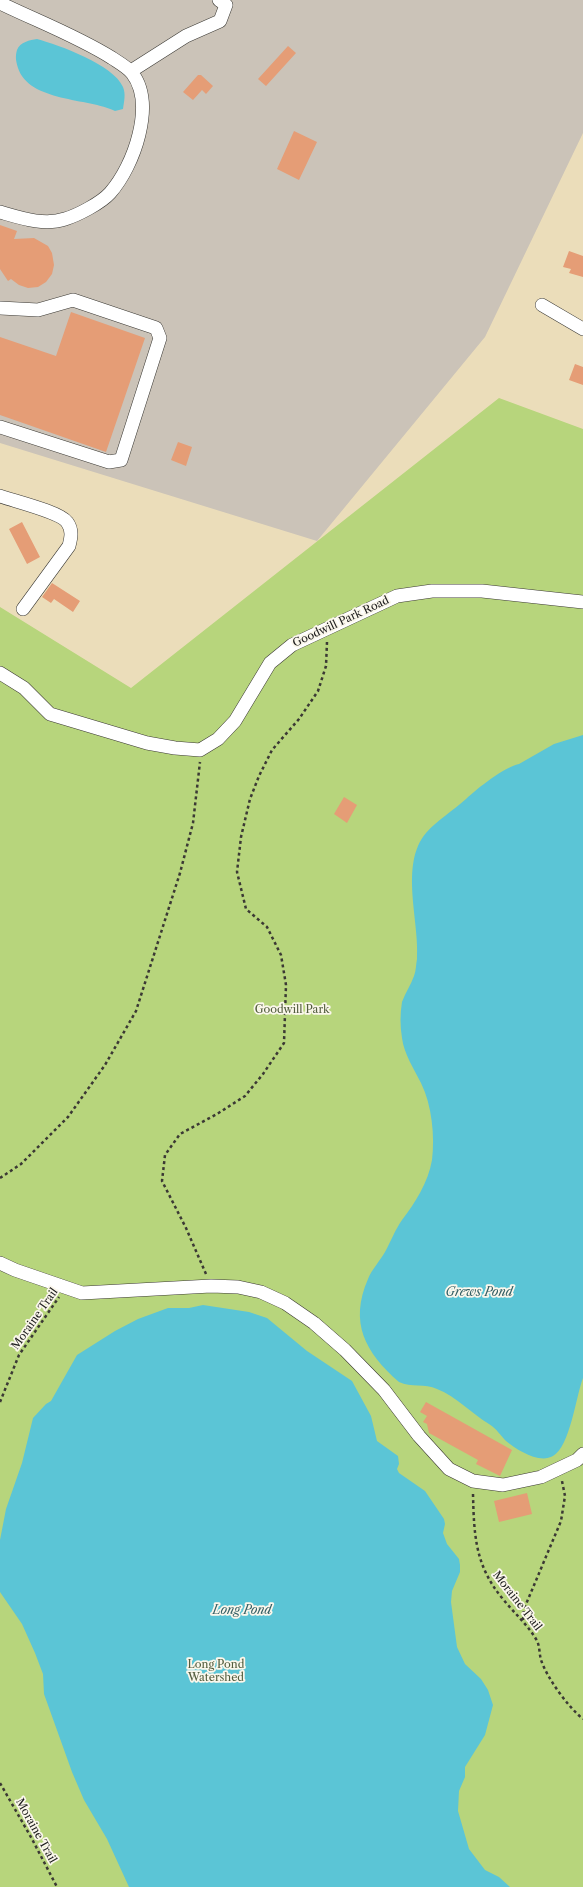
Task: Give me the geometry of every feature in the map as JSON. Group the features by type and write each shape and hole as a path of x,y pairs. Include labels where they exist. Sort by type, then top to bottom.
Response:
{"street":[{"path":"131,71 186,36 220,21 226,5 219,0"},
{"path":"0,3 99,50 131,71 140,86 142,98 139,136 127,168 109,194 83,212 65,220 40,222 0,212"},
{"path":"0,308 38,310 73,300 156,328 160,338 121,460 108,462 0,427"},
{"path":"542,305 583,329"},
{"path":"0,496 49,512 67,521 72,534 70,546 23,609"},
{"name":"Goodwill Park Road","path":"200,750 218,739 234,721 270,663 292,644 397,596 432,591 482,591 583,602"},
{"path":"0,672 24,688 50,714 147,743 175,748 200,750"},
{"path":"0,1263 66,1289 82,1293 211,1286 238,1287 260,1292 285,1303 314,1324 345,1350 384,1390 418,1436 449,1469 474,1481 503,1485 541,1477 577,1460 583,1454"}],"path":[{"path":"211,1286 186,1228 162,1181 165,1155 180,1134 217,1114 245,1096 284,1043 286,985 281,955 267,927 246,909 237,872 241,837 250,799 259,776 272,750 299,719 318,691 326,666 327,628"},
{"path":"0,1178 21,1164 68,1117 105,1065 136,1011 180,872 193,823 200,770 200,750"},
{"name":"Moraine Trail","path":"0,1402 19,1355 66,1289"},
{"path":"523,1621 524,1609 561,1521 565,1496 564,1486 558,1469"},
{"name":"Moraine Trail","path":"474,1481 474,1531 479,1558 486,1576 503,1600 523,1621 538,1641 540,1659 547,1672 561,1693 583,1719"},
{"name":"Moraine Trail","path":"0,1783 32,1838 57,1887"}],"shaded area":[{"path":"0,0 583,0 583,133 485,337 317,541 0,443"}],"green space":[{"name":"Goodwill Park","path":"499,398 583,429 583,1887 0,1887 0,607 131,688"}],"water":[{"path":"37,39 72,51 109,71 118,79 123,87 125,95 123,109 115,111 47,93 34,87 24,79 16,61 17,50 23,43"},
{"name":"Grews Pond","path":"583,735 583,1378 572,1420 564,1443 559,1451 553,1456 541,1458 528,1455 516,1448 506,1441 492,1426 444,1392 432,1387 408,1385 399,1382 387,1371 369,1348 360,1323 360,1309 362,1295 368,1279 385,1252 395,1232 412,1207 427,1177 432,1160 433,1131 428,1101 405,1050 401,1024 402,1002 416,970 417,944 412,894 412,877 418,846 426,833 435,824 499,773 519,764 554,744"},
{"name":"Long Pond","path":"203,1305 249,1312 267,1318 307,1351 352,1381 371,1416 377,1441 398,1456 399,1464 397,1469 399,1473 425,1491 444,1519 445,1524 443,1533 447,1544 459,1559 460,1565 460,1572 452,1591 451,1602 457,1647 465,1664 481,1679 488,1690 493,1705 485,1735 465,1767 465,1777 459,1791 458,1811 469,1849 485,1870 499,1877 510,1887 129,1887 107,1839 84,1800 72,1772 44,1694 43,1674 35,1653 22,1624 0,1592 0,1540 6,1509 22,1463 33,1418 46,1404 51,1401 77,1355 115,1331 138,1319 168,1308 189,1308"}],"building":[{"path":"288,46 296,53 266,86 258,79"},
{"path":"198,75 201,75 213,86 206,94 202,90 193,100 183,92"},
{"path":"294,131 317,142 299,180 277,169"},
{"path":"0,225 17,231 14,239 34,238 48,246 52,253 54,265 52,274 46,282 38,287 28,288 19,285 11,279 8,281 0,269"},
{"path":"569,251 583,256 583,277 569,273 571,269 563,267"},
{"path":"71,312 145,338 106,452 0,415 0,337 56,356"},
{"path":"575,364 583,367 583,385 569,380"},
{"path":"178,442 192,447 186,466 171,460"},
{"path":"22,522 40,557 27,564 9,529"},
{"path":"52,583 80,601 73,612 54,599 51,603 42,597"},
{"path":"344,797 357,805 347,823 334,814"},
{"path":"426,1402 512,1450 500,1476 476,1464 478,1460 429,1433 427,1424 423,1422 427,1416 420,1412"},
{"path":"527,1493 532,1514 499,1522 494,1501"}],"park label":[{"name":"Long Pond Watershed","path":"216,1671"}]}
